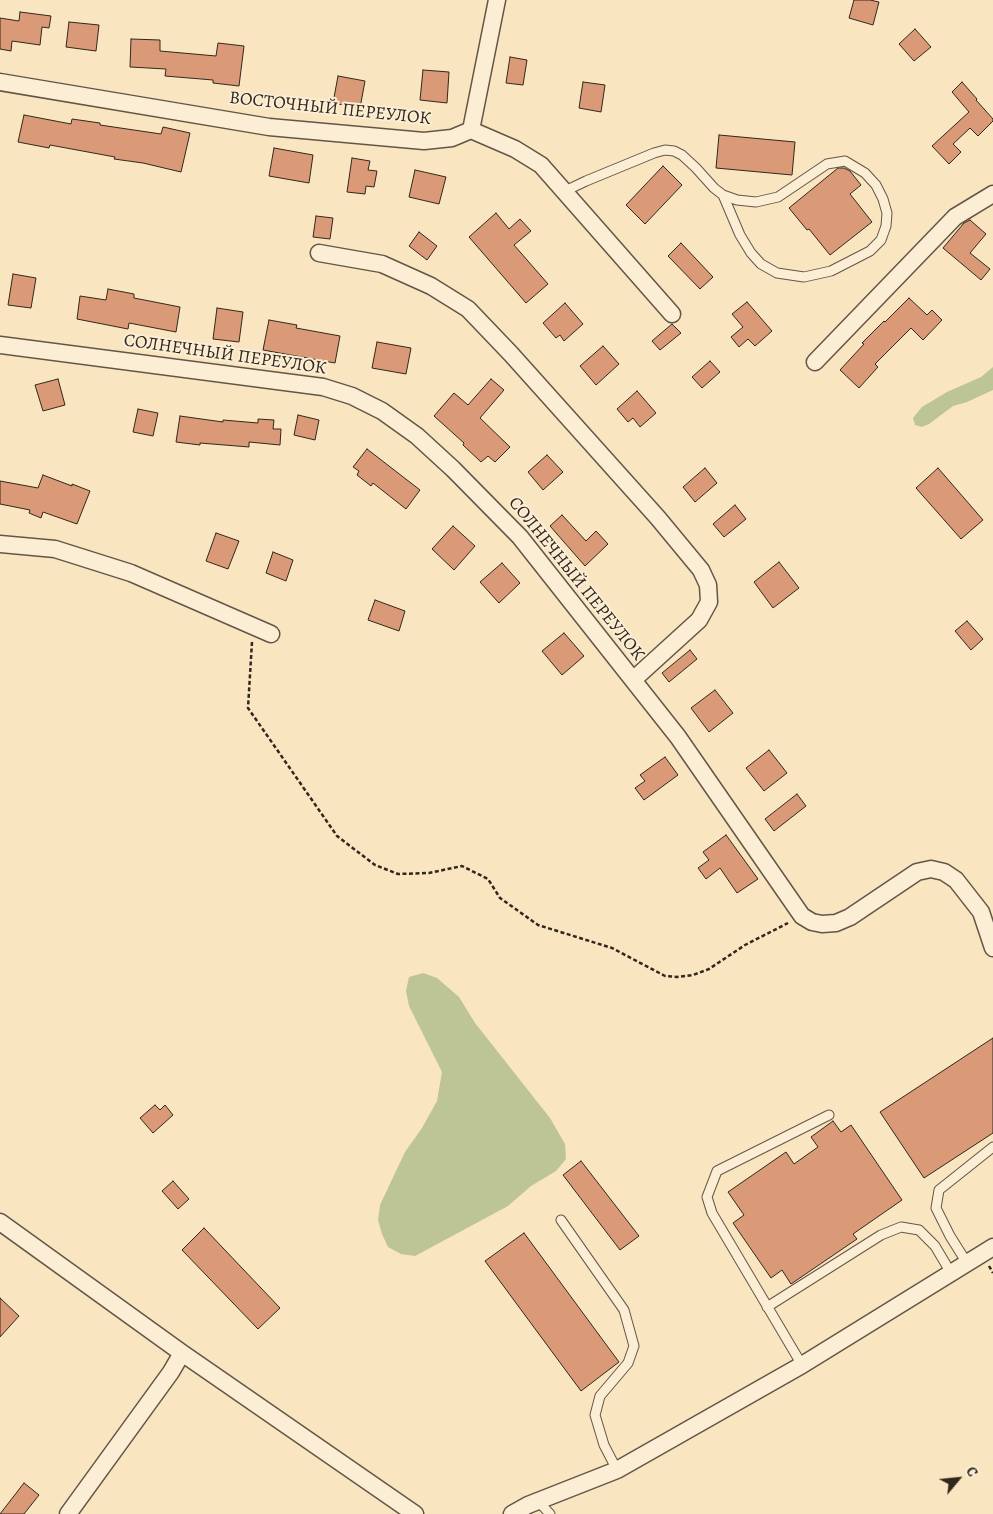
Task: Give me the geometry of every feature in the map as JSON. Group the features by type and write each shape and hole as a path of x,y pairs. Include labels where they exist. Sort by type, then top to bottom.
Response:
{"street":[{"path":"497,0 471,130 515,149 541,165 672,314"},
{"name":"ВОСТОЧНЫЙ ПЕРЕУЛОК","path":"0,82 269,127 424,141 452,138 471,130"},
{"path":"815,362 955,217 993,194"},
{"path":"319,253 382,264 431,286 468,309 511,354 702,570 708,585 709,602 699,620 633,680"},
{"name":"СОЛНЕЧНЫЙ ПЕРЕУЛОК","path":"0,345 323,387 352,396 382,411 417,436 453,468 520,537 678,737 802,916"},
{"path":"0,544 55,549 131,573 271,634"},
{"path":"802,916 812,922 822,924 836,923 850,917 917,872 931,869 944,872 956,880 981,912 993,948"},
{"path":"0,1222 182,1353 416,1514"},
{"path":"512,1514 616,1470 802,1365 993,1247"},
{"path":"68,1514 171,1372 182,1353"}],"lane":[{"path":"565,191 628,163 665,150 674,151 682,155 714,188 724,195 749,203 778,197 827,164 845,161 865,173 876,185 887,213 886,226 881,240 870,251 832,271 804,277 777,273 761,264 751,253 740,235 724,195"},
{"path":"802,1365 712,1213 707,1197 717,1170 829,1115"},
{"path":"967,1263 950,1236 936,1208 940,1190 993,1147"},
{"path":"561,1220 624,1310 634,1346 628,1363 600,1396 595,1415 604,1445 616,1470"},
{"path":"768,1307 881,1235 901,1227 919,1230 935,1246 951,1273"},
{"path":"538,1502 550,1514"}],"path":[{"path":"253,626 248,708 337,836 376,865 398,874 429,873 462,866 488,879 500,898 538,925 612,948 665,976 693,975 709,969 745,945 802,916"}],"green space":[{"path":"993,367 993,390 953,406 929,424 922,427 915,425 913,418 922,407 947,392 981,377"},
{"path":"423,973 437,978 459,997 475,1023 550,1118 565,1144 566,1159 556,1171 531,1186 508,1206 415,1256 401,1254 388,1247 378,1220 380,1205 405,1152 422,1128 437,1101 442,1072 409,1006 406,991 409,977"}],"building":[{"path":"854,0 879,2 873,25 849,18"},
{"path":"20,12 51,16 49,28 42,27 40,45 12,41 11,51 0,49 0,18 19,21"},
{"path":"69,22 99,25 96,51 66,47"},
{"path":"915,29 931,47 914,61 899,44"},
{"path":"131,39 160,40 160,51 216,56 218,43 244,46 239,86 213,83 213,80 165,76 166,69 130,67"},
{"path":"510,57 527,60 523,85 506,83"},
{"path":"423,70 449,72 447,103 420,100"},
{"path":"338,76 365,81 360,108 333,103"},
{"path":"583,82 605,85 601,112 579,108"},
{"path":"962,82 993,121 978,136 970,128 953,144 961,152 949,164 932,146 969,112 952,92"},
{"path":"24,115 71,124 72,119 161,134 163,127 190,133 181,172 50,145 49,148 18,142"},
{"path":"719,135 795,142 792,175 716,168"},
{"path":"274,148 313,155 309,183 269,176"},
{"path":"352,158 370,161 368,170 377,171 374,187 366,186 365,194 347,192"},
{"path":"663,166 682,185 645,224 626,205"},
{"path":"838,168 850,171 861,185 850,194 872,222 830,255 789,208"},
{"path":"415,170 446,177 439,204 409,197"},
{"path":"496,213 509,229 520,219 531,231 514,245 548,284 526,303 469,237"},
{"path":"316,216 333,218 330,239 313,237"},
{"path":"970,220 986,234 970,253 990,269 981,280 943,248 964,223"},
{"path":"419,232 437,246 427,260 409,246"},
{"path":"681,243 713,277 700,289 668,256"},
{"path":"13,274 36,278 31,308 8,305"},
{"path":"108,289 134,294 134,298 180,307 176,332 129,323 128,329 77,319 80,296 106,300"},
{"path":"909,298 927,315 932,310 942,320 923,340 911,328 875,364 878,367 859,388 840,370 864,344 862,343"},
{"path":"747,302 772,331 755,346 748,339 739,347 731,337 743,327 732,314"},
{"path":"565,303 583,324 564,341 560,335 556,338 543,323"},
{"path":"217,308 243,312 239,342 213,339"},
{"path":"269,320 297,325 296,328 340,336 335,363 263,350"},
{"path":"672,324 681,333 660,350 652,341"},
{"path":"377,342 411,348 406,374 372,368"},
{"path":"603,346 619,364 596,385 580,366"},
{"path":"710,361 720,372 702,388 692,377"},
{"path":"58,379 65,405 43,411 35,385"},
{"path":"491,379 504,390 480,418 510,447 495,462 488,456 481,462 463,445 464,443 434,416 454,393 468,405"},
{"path":"637,391 656,413 640,427 633,418 628,422 617,409"},
{"path":"138,409 158,413 153,436 133,432"},
{"path":"298,415 319,420 315,440 294,435"},
{"path":"180,416 223,422 223,420 258,423 258,419 274,420 273,429 281,429 280,445 249,442 249,447 176,442"},
{"path":"367,449 420,490 406,509 373,483 371,486 357,475 359,471 353,467"},
{"path":"547,455 563,472 543,490 528,472"},
{"path":"705,468 717,483 695,502 683,487"},
{"path":"938,468 983,520 961,539 916,488"},
{"path":"43,475 90,491 77,524 43,512 41,518 29,513 30,510 0,504 0,481 38,488"},
{"path":"735,505 746,519 724,537 713,524"},
{"path":"562,515 586,541 596,531 608,544 585,566 550,526"},
{"path":"453,526 475,546 454,570 432,549"},
{"path":"216,533 239,541 228,569 206,561"},
{"path":"273,552 293,560 286,581 266,573"},
{"path":"779,562 799,588 773,608 754,582"},
{"path":"502,563 520,583 499,603 480,582"},
{"path":"375,600 405,611 399,631 368,620"},
{"path":"967,621 983,639 971,650 955,631"},
{"path":"564,633 584,656 562,675 542,651"},
{"path":"690,650 697,659 669,682 662,673"},
{"path":"715,690 733,713 709,732 691,708"},
{"path":"769,750 787,773 764,791 746,768"},
{"path":"665,757 678,775 644,800 635,788 645,781 640,775"},
{"path":"797,794 806,806 774,831 765,819"},
{"path":"726,835 758,879 737,893 720,868 706,879 698,868 709,860 703,852"},
{"path":"993,1038 993,1133 924,1178 880,1112"},
{"path":"155,1105 160,1110 165,1105 173,1115 153,1133 140,1118"},
{"path":"833,1121 841,1132 851,1125 902,1200 853,1234 857,1239 791,1284 782,1270 771,1278 733,1223 744,1215 728,1192 786,1152 794,1164 818,1147 811,1137"},
{"path":"581,1161 639,1236 620,1250 563,1175"},
{"path":"173,1181 189,1199 178,1209 162,1191"},
{"path":"204,1228 280,1308 258,1329 182,1250"},
{"path":"524,1233 619,1362 581,1391 485,1261"},
{"path":"0,1298 19,1316 0,1337"},
{"path":"24,1483 39,1495 24,1514 0,1514"}]}
